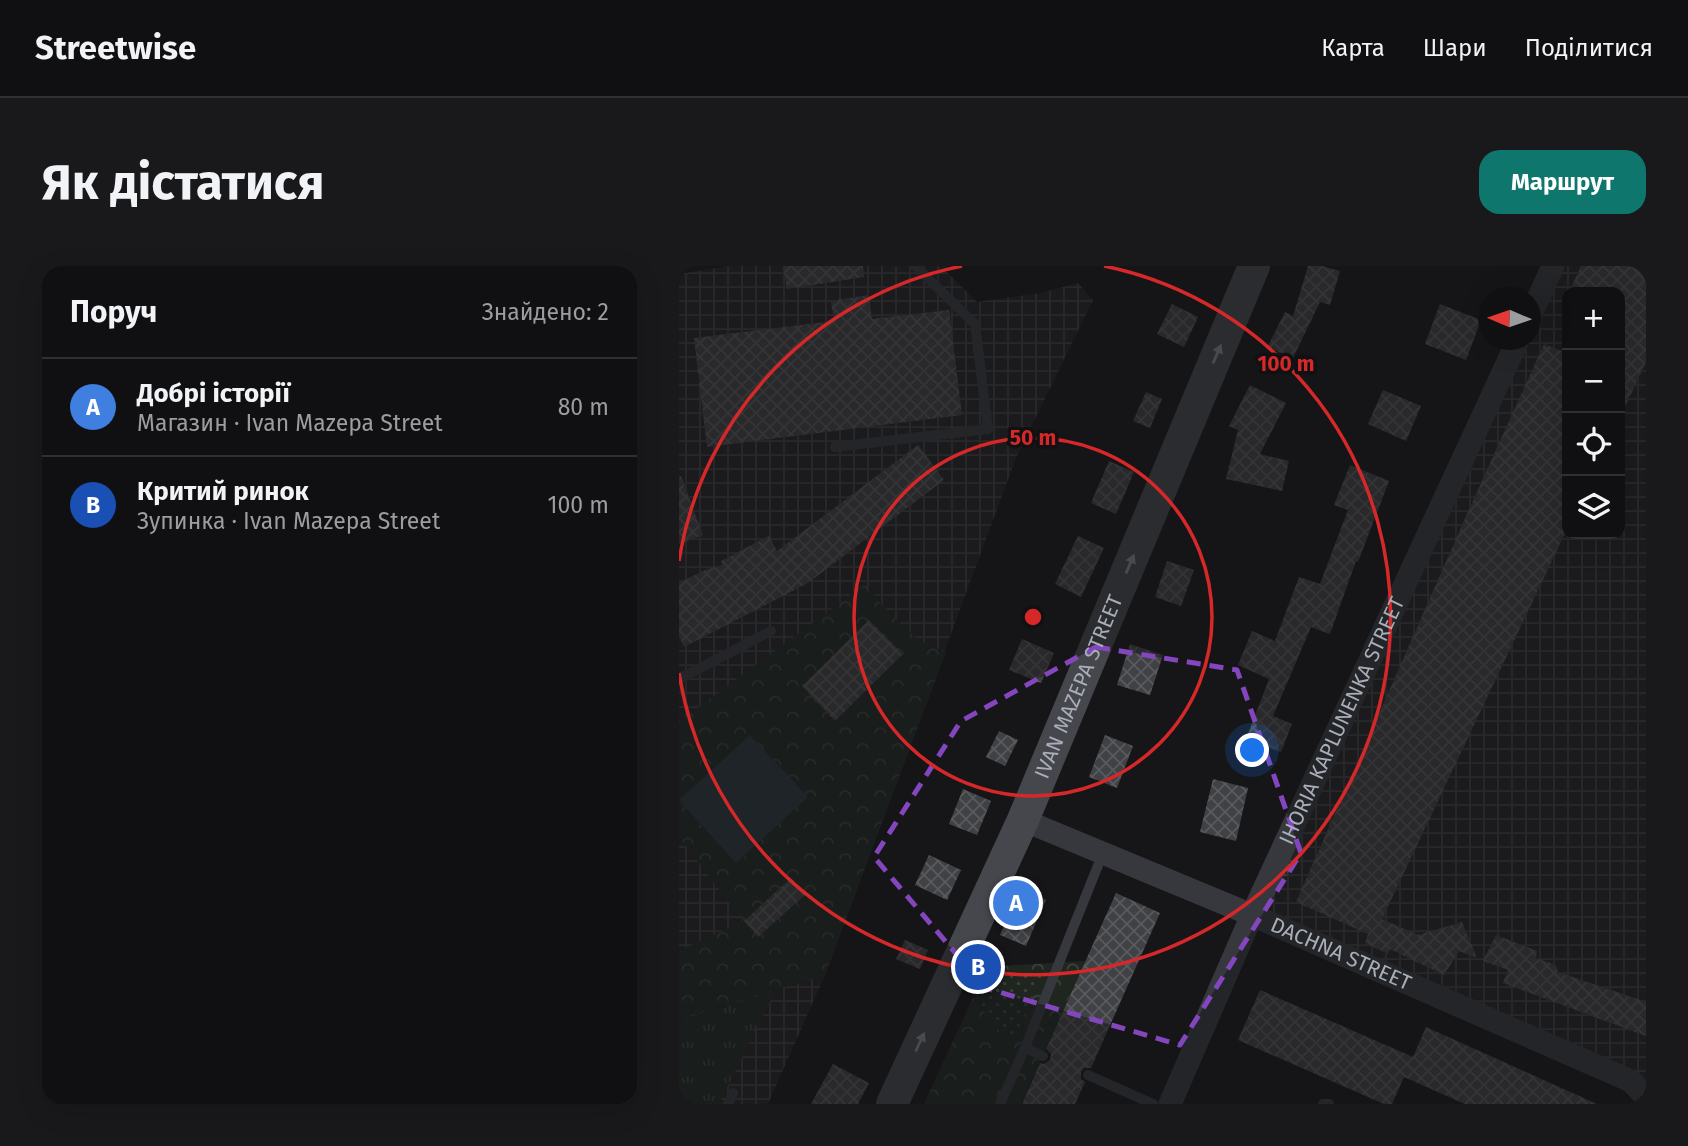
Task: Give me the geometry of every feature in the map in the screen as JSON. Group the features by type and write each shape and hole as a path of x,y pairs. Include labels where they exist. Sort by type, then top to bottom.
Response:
{"street":[{"name":"IVAN MAZEPA STREET","path":"892,1104 1023,820 1254,266"},
{"path":"1541,292 1553,266"},
{"name":"IHORIA KAPLUNENKA STREET","path":"1170,1104 1252,915 1513,350"},
{"name":"DACHNA STREET","path":"1023,820 1252,915 1631,1081 1646,1097 1646,1104"}],"lane":[{"path":"835,447 988,429 975,324 915,266"},
{"path":"679,679 771,631"},
{"path":"1000,1104 1103,853"},
{"path":"1025,1048 1043,1056"},
{"path":"1088,1075 1153,1104"},
{"path":"1323,1104 1329,1104"}],"highlighted area":[{"path":"1096,647 1237,670 1301,853 1180,1045 985,988 874,857 961,721"}],"shaded area":[{"path":"728,266 947,266 946,271 977,302 1041,293 1078,283 1093,300 1016,458 825,975 768,1104 679,1104 679,274"},
{"path":"1553,266 1646,266 1646,1097 1252,915 1513,350 1541,350 1541,292"},
{"path":"750,735 808,797 736,863 679,800"}],"green space":[{"path":"865,584 882,605 919,641 946,652 825,975 679,1019 679,951 743,921 679,837 679,801 736,862 750,736 679,800 679,722"},
{"path":"1085,961 1021,1104 924,1104 987,967"},
{"path":"1044,971 1011,1045 976,1001 989,973"},
{"path":"775,991 719,1104 679,1104 679,1020"}],"building":[{"path":"783,266 863,266 864,277 787,289"},
{"path":"1308,266 1322,266 1340,271 1330,305 1320,302 1290,364 1280,360 1282,354 1268,346 1285,312 1293,316"},
{"path":"1581,266 1646,266 1646,362 1625,407 1625,287 1571,287"},
{"path":"869,295 872,319 949,310 962,415 707,447 694,338 834,321 831,301"},
{"path":"1172,304 1198,317 1184,347 1157,334"},
{"path":"1440,304 1478,319 1478,328 1466,360 1425,344"},
{"path":"1544,344 1562,351 1562,539 1382,919 1418,935 1462,922 1477,958 1459,951 1444,975 1390,949 1388,954 1365,943 1368,934 1296,902"},
{"path":"1250,385 1286,403 1260,454 1289,461 1282,491 1226,479 1238,430 1229,426"},
{"path":"1383,390 1421,406 1406,441 1368,424"},
{"path":"1146,392 1162,399 1150,428 1133,421"},
{"path":"918,445 944,480 808,583 684,647 679,637 679,583 707,569 722,565 721,561 769,536 777,551"},
{"path":"1109,461 1134,472 1116,514 1091,503"},
{"path":"1350,465 1389,481 1330,634 1311,627 1273,716 1292,724 1281,752 1246,739 1269,679 1238,665 1252,631 1275,641 1299,577 1320,584 1348,510 1334,505"},
{"path":"681,476 703,535 679,544 679,477"},
{"path":"1078,536 1104,548 1081,597 1055,584"},
{"path":"1167,561 1194,570 1181,606 1155,597"},
{"path":"869,620 903,654 835,721 802,686"},
{"path":"1022,639 1054,653 1041,683 1009,670"},
{"path":"1130,644 1163,655 1150,695 1117,685"},
{"path":"999,731 1018,740 1005,766 986,757"},
{"path":"1105,735 1133,746 1117,788 1089,777"},
{"path":"1213,779 1248,788 1236,841 1200,832"},
{"path":"963,789 991,801 977,835 949,824"},
{"path":"929,855 961,870 947,900 915,885"},
{"path":"791,878 806,894 758,937 744,921"},
{"path":"1019,889 1046,900 1026,946 1000,935"},
{"path":"1116,893 1160,913 1091,1068 1084,1068 1081,1072 1081,1079 1085,1082 1075,1104 1022,1104 1040,1063 1044,1064 1050,1060 1051,1054 1046,1049"},
{"path":"1496,935 1537,951 1536,958 1556,965 1558,972 1646,1002 1646,1036 1503,983 1508,970 1483,961"},
{"path":"905,940 928,950 920,969 896,959"},
{"path":"1260,990 1413,1057 1426,1027 1597,1104 1465,1104 1404,1077 1392,1104 1384,1104 1238,1040"},
{"path":"833,1064 869,1083 858,1104 811,1104"}],"place":[{"name":"Добрі історії","path":"1016,903"},
{"name":"Критий ринок","path":"978,967"}]}
